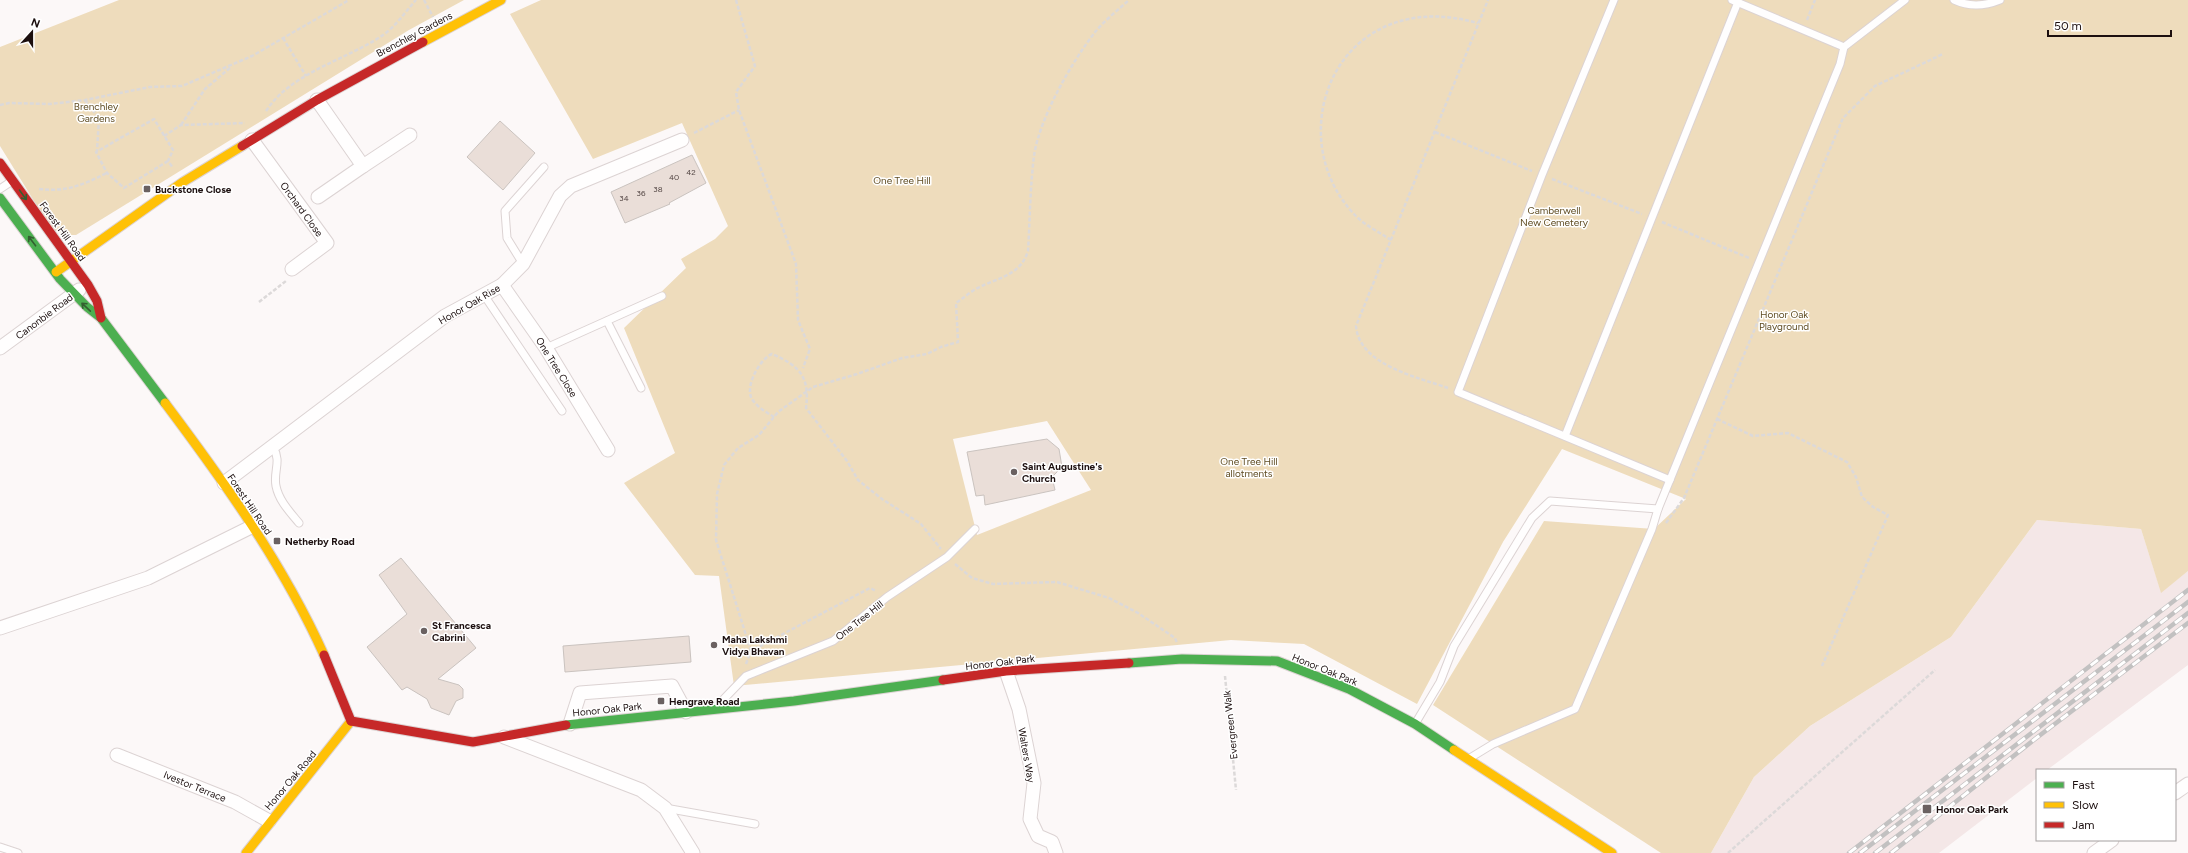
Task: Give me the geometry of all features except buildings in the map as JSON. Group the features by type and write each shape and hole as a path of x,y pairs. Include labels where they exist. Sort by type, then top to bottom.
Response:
{"main road":[{"name":"Brenchley Gardens","path":"56,272 73,262 183,182 317,100 501,0"},
{"name":"Forest Hill Road","path":"0,163 73,262 88,285 96,301 101,318 224,483 253,526 303,611 332,672 351,721"},
{"name":"Forest Hill Road","path":"0,198 73,294 88,310 101,318"},
{"name":"Honor Oak Park","path":"351,721 377,724 473,742 570,724 794,701 1006,671 1182,659 1277,661 1349,689 1415,724 1607,852"},
{"name":"Honor Oak Road","path":"246,853 269,822 351,721"}],"street":[{"path":"317,100 363,166"},
{"path":"318,197 410,136"},
{"name":"Orchard Close","path":"252,140 327,243 292,268"},
{"name":"Honor Oak Rise","path":"224,483 445,316 502,285 524,264 560,196 571,186 682,140"},
{"name":"Canonbie Road","path":"0,348 73,294 88,285"},
{"name":"One Tree Close","path":"502,285 546,348 608,450"},
{"path":"0,628 148,578 253,526"},
{"name":"Walters Way","path":"1006,671 1019,710 1034,783 1030,819 1038,836 1052,842 1056,853"},
{"path":"570,724 580,693 672,686 686,712"},
{"path":"503,736 641,790 665,808 693,853"},
{"name":"Ivestor Terrace","path":"118,755 235,802 269,822"},
{"path":"2176,792 2188,784"},
{"path":"2094,853 2111,841"}],"lane":[{"path":"1614,0 1542,175 1458,392 1670,480"},
{"path":"1468,759 1493,744 1575,709 1652,530 1658,509 1840,64 1844,47 1905,0"},
{"path":"1954,0 1974,5 1990,4 2000,0"},
{"path":"1565,436 1735,1 1844,47"},
{"path":"524,264 507,238 505,211 544,167"},
{"path":"0,189 12,180"},
{"path":"484,295 562,411"},
{"path":"546,348 662,296"},
{"path":"607,321 640,388"},
{"path":"273,447 278,455 276,487 282,502 299,523"},
{"path":"1415,724 1440,682 1454,646 1532,518 1550,501 1658,509"},
{"name":"One Tree Hill","path":"715,710 746,676 833,641 887,597 947,556 976,529"},
{"path":"665,808 755,824"},
{"path":"0,847 18,853"}],"path":[{"path":"0,105 9,103 50,104 85,100 150,87 182,86 234,65 349,0"},
{"path":"261,117 273,100 306,76 382,37 416,0"},
{"path":"736,0 755,66 736,92 739,110 796,264 798,320 810,350 803,368"},
{"path":"887,597 870,588 751,651 716,540 717,494 724,465 738,448 759,435 774,417 808,390 902,358 927,354 941,346 958,342 956,303 975,290 1014,273 1021,266 1028,251 1034,155 1039,133 1064,80 1096,30 1129,0"},
{"path":"1458,392 1388,366 1363,348 1357,337 1356,326 1488,0"},
{"path":"1803,30 1815,0"},
{"path":"1392,240 1354,215 1340,197 1330,177 1322,155 1319,133 1327,90 1335,73 1349,53 1365,39 1387,26 1408,19 1434,16 1458,18 1478,23"},
{"path":"283,38 306,76"},
{"path":"1652,530 1658,529 1666,523 1684,498 1843,118 1875,86 1943,54"},
{"path":"164,136 180,125 205,89 234,65"},
{"path":"85,100 99,118 97,152 107,173 124,188 168,162 173,150 154,119 97,152"},
{"path":"682,140 739,110"},
{"path":"180,125 250,122"},
{"path":"1434,132 1759,262"},
{"path":"168,162 183,182"},
{"path":"21,193 31,188 59,191 85,183 107,173"},
{"path":"259,302 296,274 292,268"},
{"path":"774,417 760,408 751,396 751,383 757,369 768,356 772,354 793,365 802,373 808,390 806,408 847,461 858,480 882,499 921,524 944,553"},
{"path":"1717,419 1753,436 1788,433 1847,462 1856,477 1862,497 1873,507 1888,515 1822,666"},
{"path":"950,560 972,578 993,584 1057,582 1109,598 1138,613 1175,638"},
{"name":"Evergreen Walk","path":"1224,660 1236,790"},
{"path":"1728,853 1935,670"}],"shaded area":[{"path":"2037,520 2141,529 2161,592 2188,571 2188,665 2048,769 2036,769 2036,779 1939,853 1711,853 1754,777 1810,726 1951,637"}],"green space":[{"name":"Brenchley Gardens","path":"119,0 464,0 409,30 76,235 69,235 52,230 0,146 0,47"},
{"path":"541,0 2188,0 2188,571 2161,593 2141,529 2037,520 1951,637 1810,726 1754,777 1711,853 1661,853 1433,705 1544,521 1654,529 1686,499 1562,449 1503,542 1417,704 1304,644 1231,640 734,686 719,576 695,575 624,483 675,453 624,328 686,268 681,259 715,239 728,226 682,123 593,159 510,14","holes":["1047,421 1091,490 977,535 953,439"]}],"railway":[{"path":"1849,853 2188,590"},
{"path":"1860,853 2188,602"},
{"path":"1875,853 2188,613"},
{"path":"1891,853 2035,739 2188,623"}],"traffic: fast":[{"path":"0,198 60,279 87,307 101,318 165,403"},
{"path":"1129,663 1182,659 1277,661 1349,689 1415,724 1454,750"},
{"path":"566,725 794,701 943,680"}],"traffic: slow":[{"path":"423,42 501,0"},
{"path":"56,272 183,182 242,146"},
{"path":"165,403 252,525 290,588 324,655"},
{"path":"246,853 351,721"},
{"path":"1454,750 1612,853"}],"traffic: jam":[{"path":"242,146 317,100 423,42"},
{"path":"0,163 88,285 97,301 101,318"},
{"path":"324,655 351,721"},
{"path":"943,680 1006,671 1129,663"},
{"path":"351,721 473,742 566,725"}],"place":[{"name":"Buckstone Close","path":"147,189"},
{"name":"Saint Augustine's Church","path":"1014,472"},
{"name":"Netherby Road","path":"277,541"},
{"name":"St Francesca Cabrini","path":"424,631"},
{"name":"Maha Lakshmi Vidya Bhavan","path":"714,645"},
{"name":"Hengrave Road","path":"661,701"},
{"name":"Honor Oak Park","path":"1927,809"}],"park label":[{"name":"Camberwell New Cemetery","path":"1554,216"},
{"name":"Honor Oak Playground","path":"1784,320"},
{"name":"One Tree Hill allotments","path":"1249,466"}]}
